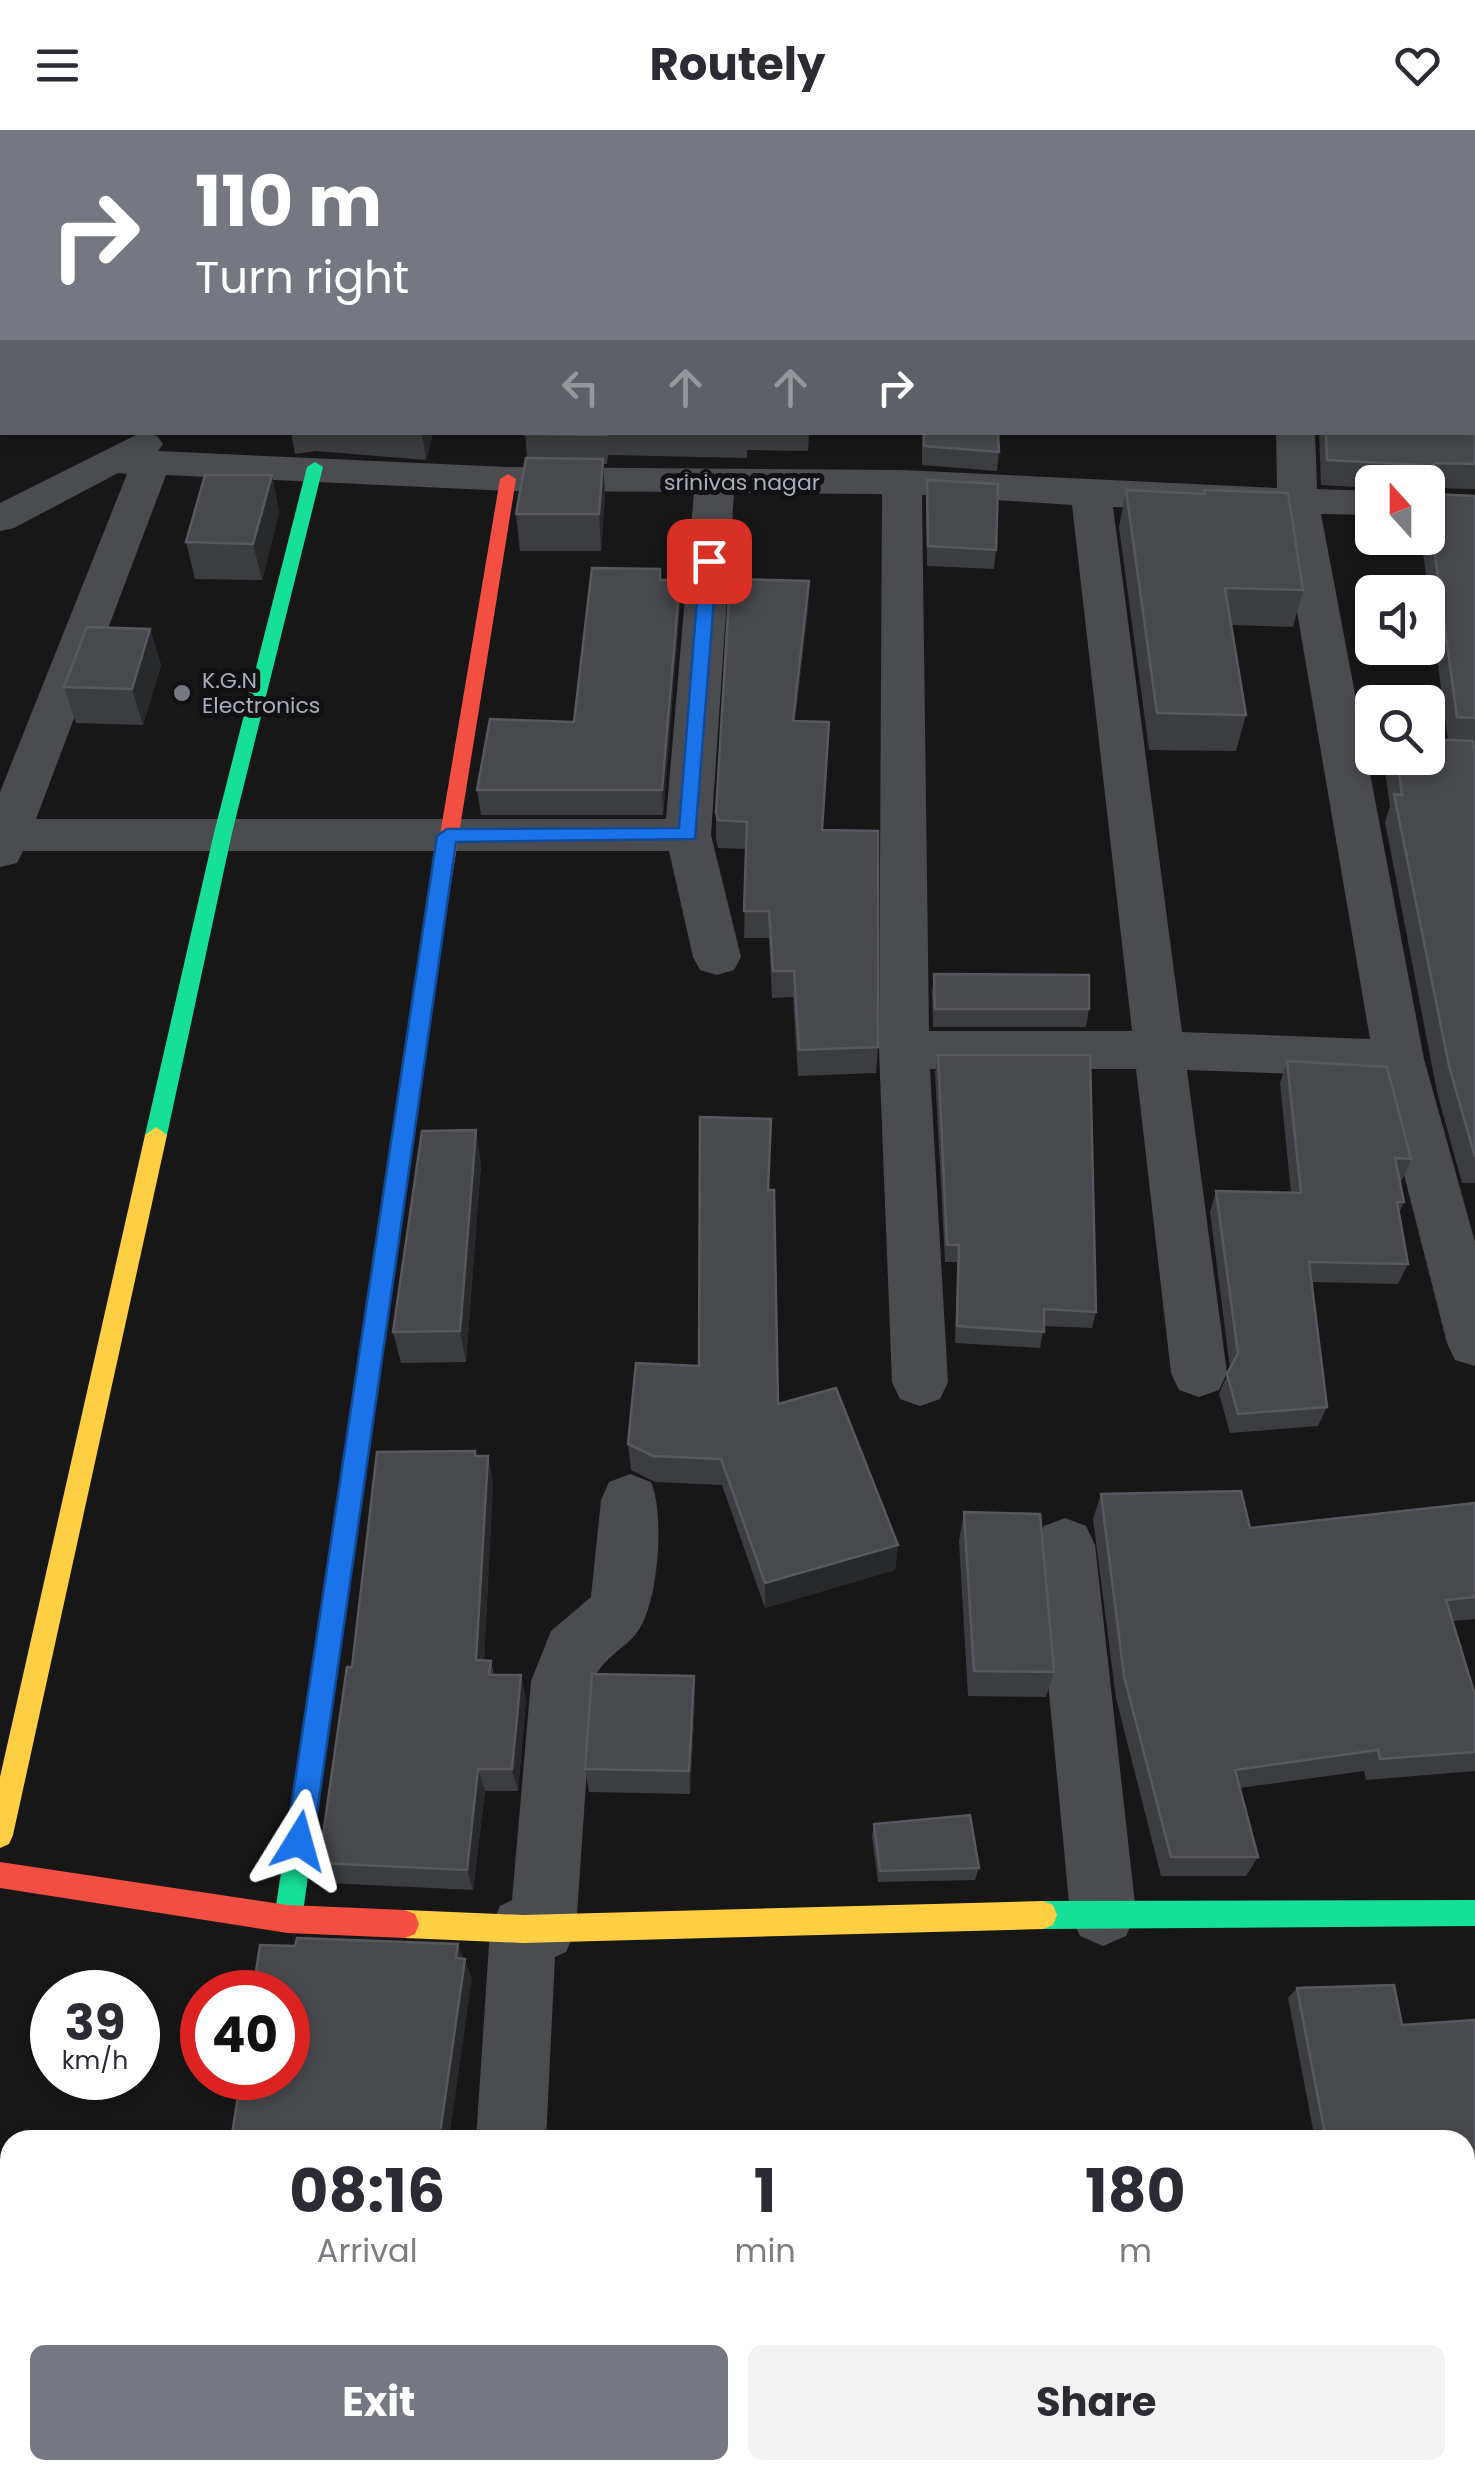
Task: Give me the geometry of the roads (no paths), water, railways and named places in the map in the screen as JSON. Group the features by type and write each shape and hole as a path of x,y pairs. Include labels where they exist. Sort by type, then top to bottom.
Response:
{"street":[{"path":"1295,435 1298,502 1399,1059 1475,1343"},
{"path":"0,519 142,452"},
{"path":"142,452 2,840 223,834 688,834"},
{"name":"srinivas nagar","path":"142,452 508,479 902,482 1091,494 1355,503"},
{"path":"0,1835 223,834 314,467"},
{"path":"288,1919 447,836 508,479"},
{"path":"714,482 688,834 717,957"},
{"path":"902,482 904,1050 920,1382"},
{"path":"1091,494 1199,1373"},
{"path":"904,1050 1160,1050 1399,1059"},
{"path":"512,2130 562,1682 574,1651 616,1613 623,1590 630,1500"},
{"path":"1065,1546 1103,1913"},
{"path":"0,1874 288,1919 533,1929 1103,1913 1475,1912"}],"place":[{"name":"K.G.N Electronics","path":"182,693"}]}
